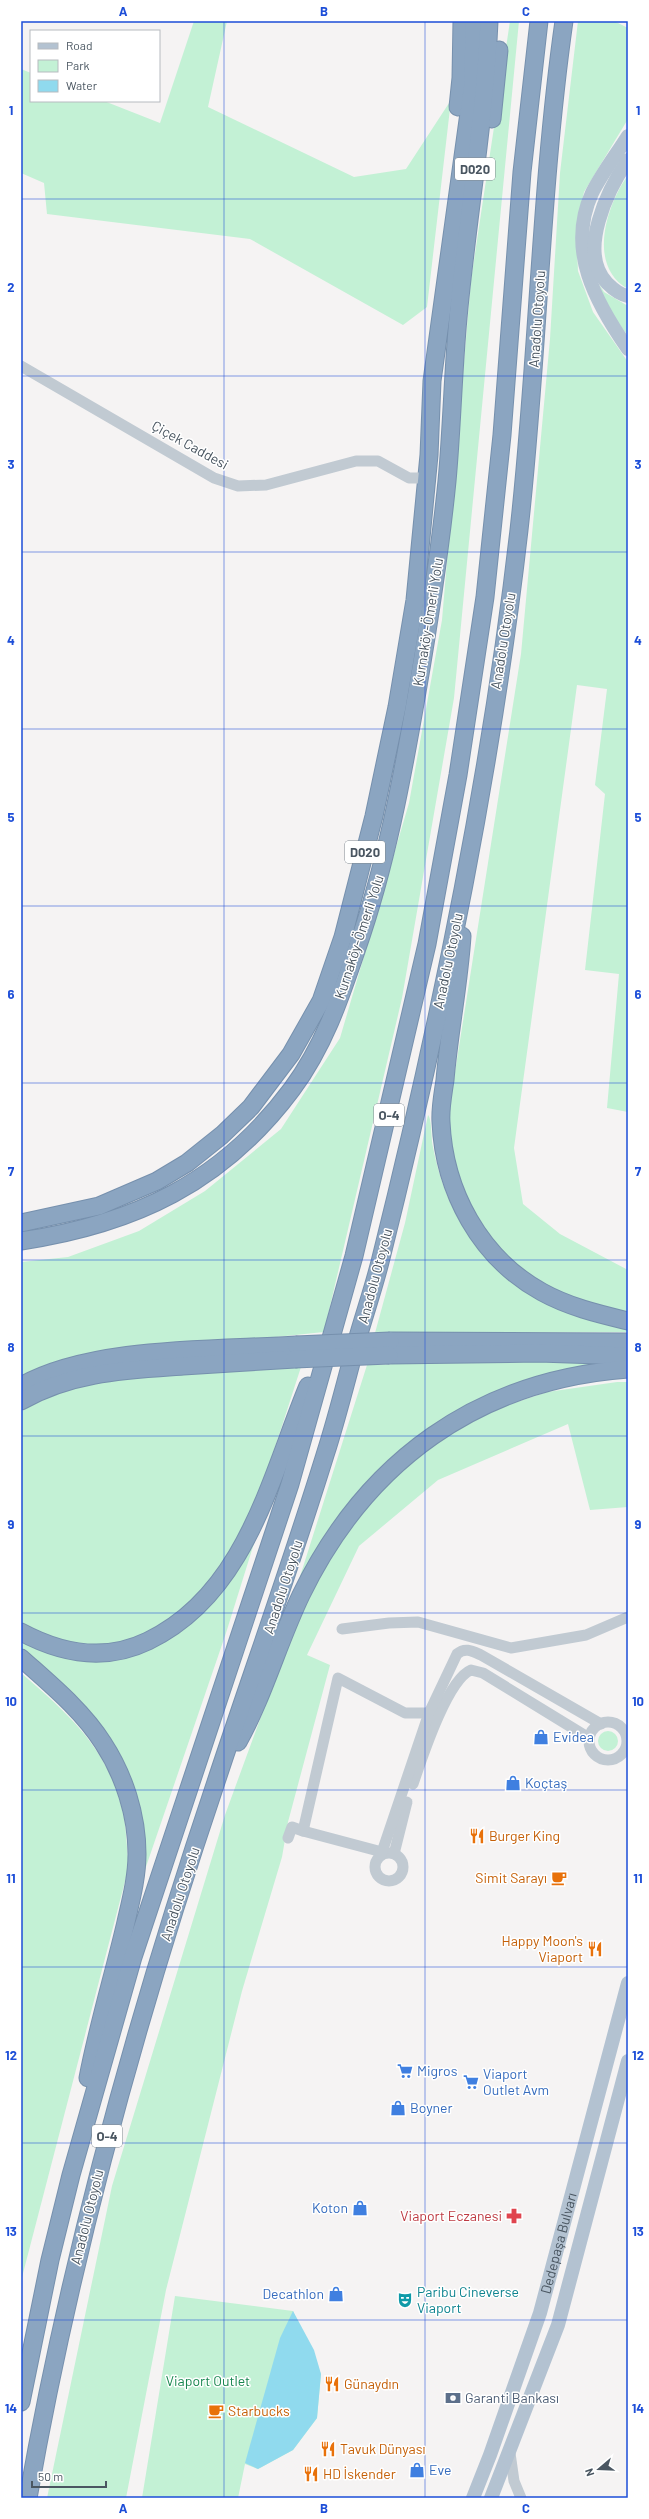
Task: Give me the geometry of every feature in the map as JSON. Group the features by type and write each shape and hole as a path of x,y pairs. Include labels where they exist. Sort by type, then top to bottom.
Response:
{"highway":[{"path":"440,312 445,226 461,78 462,21"},
{"name":"D020","path":"440,312 473,84 474,21"},
{"name":"D020","path":"458,316 487,64 489,21"},
{"path":"458,316 488,152 498,78 500,21"},
{"name":"Anadolu Otoyolu","path":"21,2402 50,2260 71,2174 132,1957 290,1484 354,1256 385,1131 427,944 468,712 495,504 510,343 522,172 539,21"},
{"name":"Anadolu Otoyolu","path":"28,2498 63,2318 102,2153 160,1954 216,1782 274,1614 327,1449 379,1267 420,1091 468,867 518,531 536,342 546,182 564,21"},
{"name":"Kurnaköy-Ömerli Yolu","path":"21,1223 99,1206 157,1181 187,1162 222,1135 251,1107 292,1054 321,1001 343,937 374,816 397,707 415,600 427,478 432,381 440,312"},
{"name":"Kurnaköy-Ömerli Yolu","path":"21,1241 68,1234 135,1213 173,1195 206,1172 259,1127 292,1089 331,1024 372,906 393,825 409,742 438,569 447,478 458,316"},
{"path":"468,867 459,980 448,1046 441,1121 444,1156 456,1195 478,1236 496,1256 517,1275 542,1292 559,1300 579,1308 628,1321"},
{"path":"21,1632 52,1647 71,1652 106,1654 140,1646 173,1627 193,1612 223,1578 254,1521 336,1318"},
{"path":"21,1386 41,1374 91,1361 170,1352 296,1352 628,1342"},
{"path":"390,1348 628,1356"},
{"path":"21,1401 46,1388 76,1378 118,1370 296,1352"},
{"path":"216,1782 251,1718 301,1596 325,1549 354,1508 380,1479 402,1458 436,1434 492,1402 542,1384 567,1378 628,1370"},
{"path":"21,1658 80,1714 102,1742 116,1765 125,1787 135,1828 137,1854 132,1896 118,1960 94,2046 71,2174"}],"main road":[{"path":"628,136 592,194 586,215 583,237 584,259 598,302 628,349"},
{"path":"628,160 614,181 604,203 598,225 596,247 597,263 602,278 612,288 628,296"},
{"name":"Dedepaşa Bulvarı","path":"473,2498 490,2455 540,2313 628,1983"},
{"name":"Dedepaşa Bulvarı","path":"490,2498 558,2325 628,2061"}],"street":[{"name":"Çiçek Caddesi","path":"21,366 214,478 238,486 266,485 356,461 378,462 409,478 427,478"},
{"path":"342,1629 389,1623 418,1622 510,1648 586,1635 628,1617"},
{"path":"288,1838 292,1827 382,1854 394,1854 402,1860 404,1870 399,1878 390,1882 381,1879 376,1872 376,1863 382,1854 429,1713 460,1651 471,1651 601,1724"},
{"path":"394,1854 408,1802 427,1743 444,1705 476,1662 471,1651"},
{"path":"454,1662 457,1669 483,1673 589,1738"},
{"path":"303,1831 338,1678 405,1714 429,1713"},
{"path":"606,1722 618,1725 627,1735 626,1753 613,1760 600,1758 591,1750 589,1738 592,1732 601,1724 606,1722"},
{"path":"510,2448 514,2481 521,2498"}],"green space":[{"path":"194,21 227,21 208,107 354,177 406,169 451,100 427,307 403,325 250,239 47,214 44,183 21,173 21,69 30,73 30,102 107,102 160,123"},
{"path":"510,21 519,21 454,698 402,998 324,1332 99,1355 21,1379 21,1262 68,1257 139,1231 205,1191 281,1129 340,1038 409,803 442,620 471,280"},
{"path":"578,21 614,21 628,28 628,119 584,192 576,231 578,271 593,312 628,362 628,1112 607,1108 619,974 585,970 605,794 595,785 607,689 577,685 514,1148 523,1204 560,1234 628,1270 628,1315 560,1294 505,1258 474,1212 461,1185 452,1150 449,1110 521,654 550,339 560,173"},
{"path":"628,175 628,289 615,279 608,266 604,251 604,235 613,203"},
{"path":"599,284 604,292 628,306 628,336 606,306"},
{"path":"428,1115 436,1161 450,1203 473,1241 483,1251 628,1329 628,1332 375,1333 405,1223"},
{"path":"471,1361 628,1362 433,1429 297,1586 367,1365"},
{"path":"301,1367 269,1465 241,1531 223,1561 203,1588 179,1611 180,1614 138,1639 124,1644 109,1646 77,1645 62,1641 33,1630 21,1622 21,1412 55,1394 94,1384 237,1370"},
{"path":"617,1382 628,1382 628,1507 590,1510 568,1424 438,1480 359,1546 307,1655 330,1665 288,1822 282,1857 242,1991 166,2290 126,2498 47,2498 112,2186 225,1815 301,1607 342,1533 389,1479 428,1445 490,1411 547,1392"},
{"path":"256,1537 226,1633 136,1896 129,1785 21,1650 21,1639 42,1650 152,1646"},
{"path":"21,1673 53,1701 82,1731 105,1764 114,1784 123,1812 129,1866 21,2281"},
{"path":"604,1731 612,1731 618,1737 618,1745 612,1751 604,1751 598,1745 598,1737"},
{"name":"Viaport Outlet","path":"175,2296 293,2311 321,2374 317,2418 293,2450 258,2469 245,2464 238,2498 142,2498"}],"water":[{"path":"293,2311 314,2350 321,2374 317,2418 293,2450 258,2469 245,2463 280,2338"}],"place":[{"name":"Evidea","path":"541,1737"},
{"name":"Koçtaş","path":"513,1783"},
{"name":"Burger King","path":"477,1836"},
{"name":"Simit Sarayı","path":"559,1878"},
{"name":"Happy Moon's Viaport","path":"595,1949"},
{"name":"Migros","path":"405,2071"},
{"name":"Viaport Outlet Avm","path":"471,2082"},
{"name":"Boyner","path":"398,2108"},
{"name":"Koton","path":"360,2208"},
{"name":"Viaport Eczanesi","path":"514,2216"},
{"name":"Decathlon","path":"336,2294"},
{"name":"Paribu Cineverse Viaport","path":"405,2300"},
{"name":"Günaydın","path":"332,2384"},
{"name":"Garanti Bankası","path":"453,2398"},
{"name":"Starbucks","path":"216,2411"},
{"name":"Tavuk Dünyası","path":"328,2449"},
{"name":"Eve","path":"417,2470"},
{"name":"HD İskender","path":"311,2474"}]}
